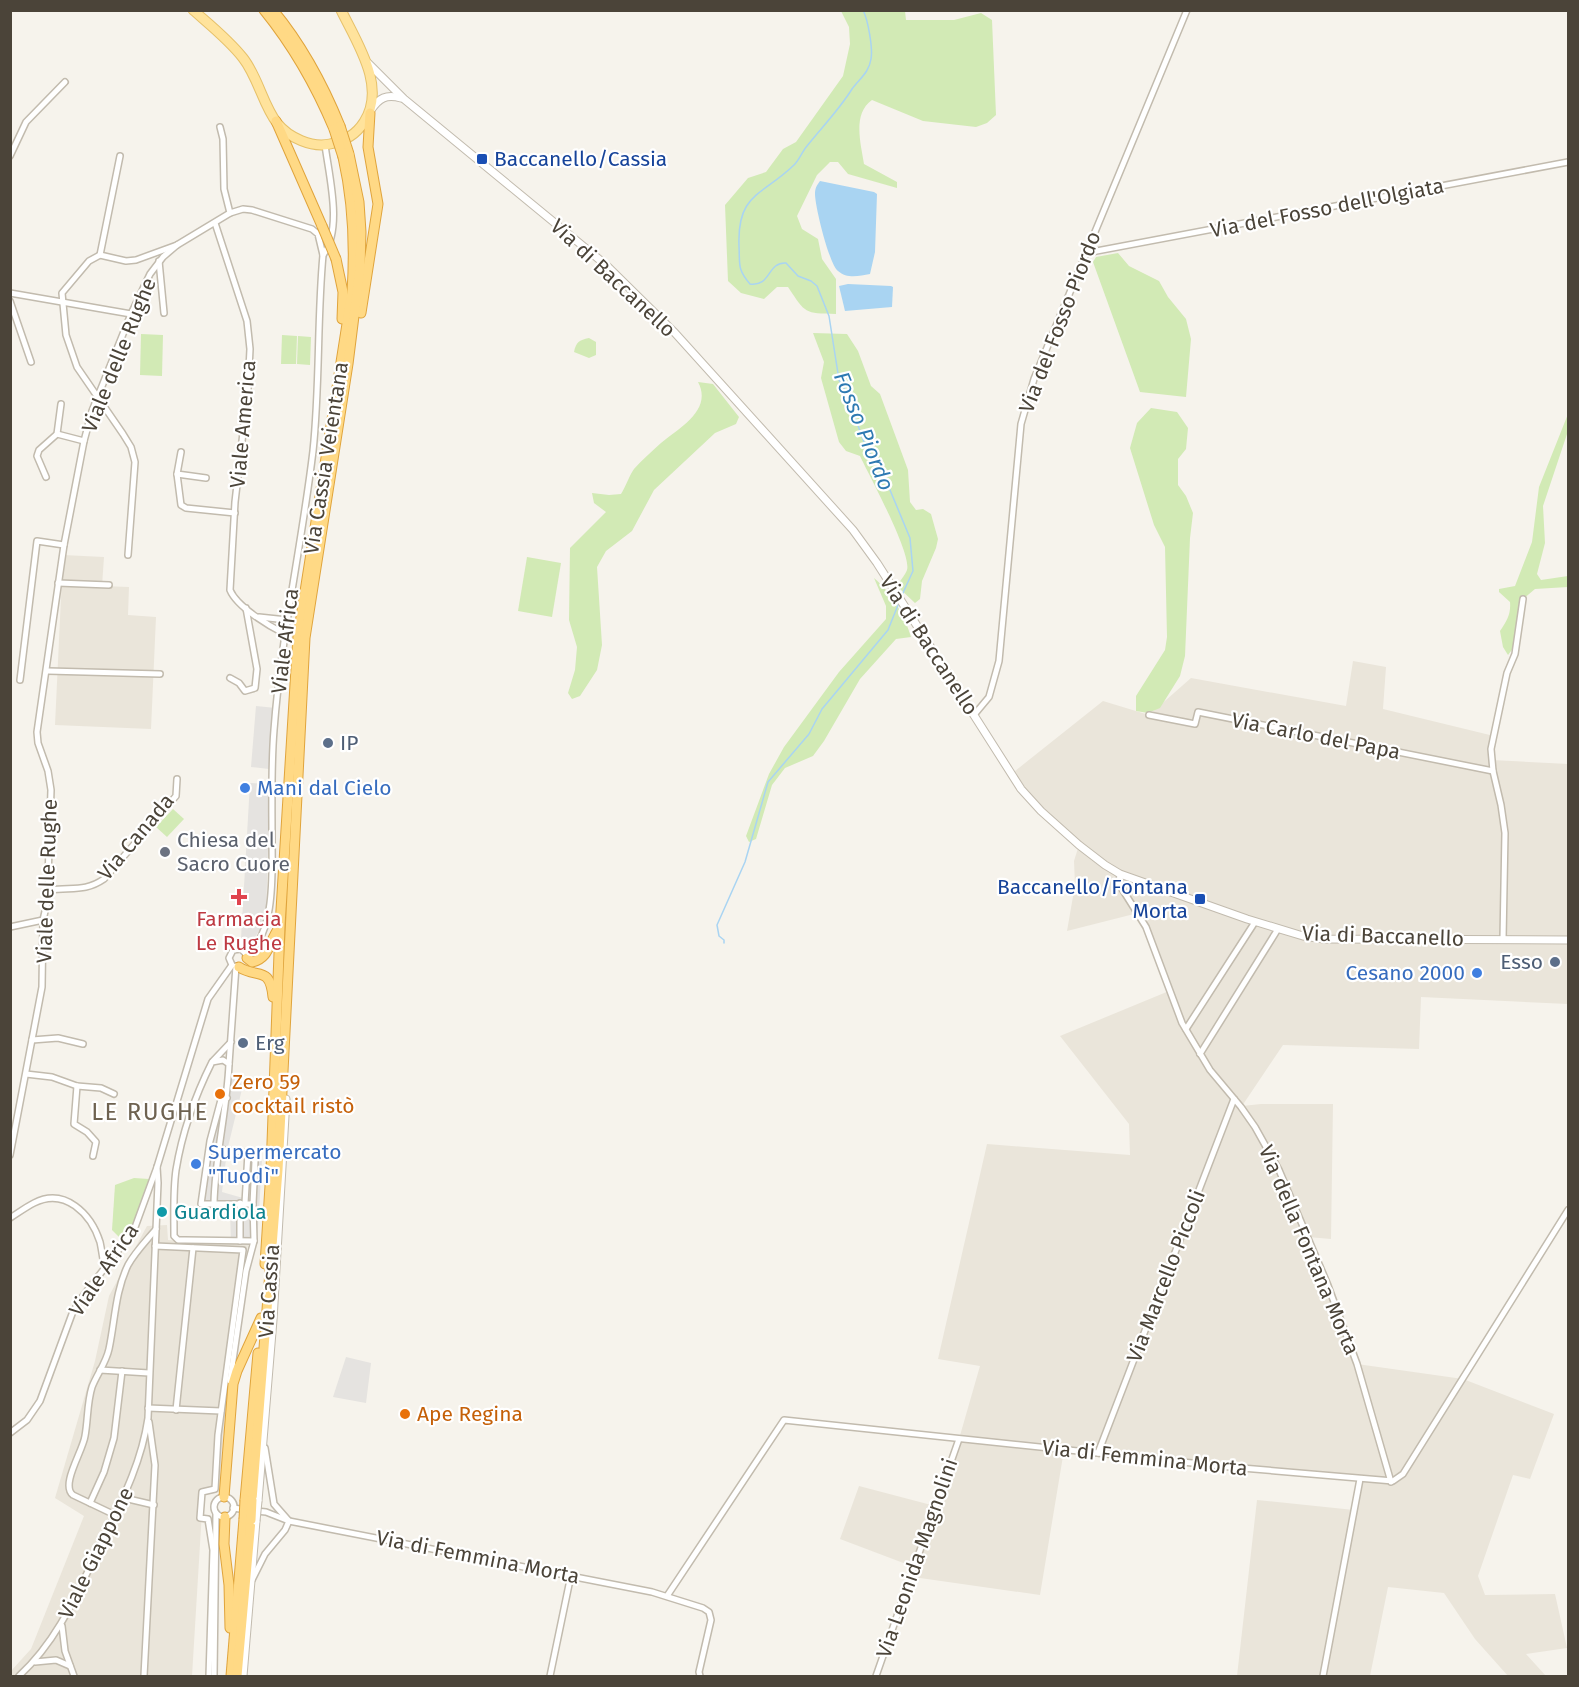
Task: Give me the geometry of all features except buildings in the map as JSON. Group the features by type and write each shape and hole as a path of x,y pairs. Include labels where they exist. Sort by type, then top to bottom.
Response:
{"highway":[{"name":"Via Cassia Veientana","path":"264,10 312,79 337,128"},
{"name":"Via Cassia Veientana","path":"273,10 301,47 318,76 346,155 354,267 344,364 298,636 280,926"},
{"path":"344,364 356,342 377,220 377,188 368,147 370,112"},
{"path":"276,121 336,260 343,292 344,364"},
{"name":"Via Cassia Veientana","path":"290,904 305,638 340,387"},
{"name":"Via Cassia","path":"237,1677 276,1193 290,904"},
{"path":"246,956 252,962 267,953 280,926"},
{"name":"Via Cassia","path":"252,1500 271,1170 280,926"},
{"path":"236,966 244,970 259,972 270,981 277,1013"},
{"path":"286,981 291,995 287,1075"},
{"path":"222,1498 233,1384 261,1318"},
{"path":"221,1515 229,1585 230,1646 233,1652"},
{"name":"Via Cassia","path":"231,1677 250,1520"}],"main road":[{"path":"193,10 245,60 276,121 300,140 325,145 349,138 359,129 370,112 372,89 364,59 341,10"}],"street":[{"name":"Via del Fosso Piordo","path":"974,715 989,697 999,661 1024,411 1034,379 1186,10"},
{"name":"Via di Baccanello","path":"364,59 381,79 404,99 606,265 675,333 853,530 877,563 1010,774 1029,799 1089,853 1120,874 1255,922 1317,938 1569,940"},
{"path":"10,156 26,122 65,82"},
{"path":"370,112 384,97 394,96 404,99"},
{"path":"220,127 223,139 224,189 230,213"},
{"name":"Viale Africa","path":"10,1433 27,1420 35,1409 72,1314 80,1300 134,1230 157,1167 208,999 236,966 244,964 246,956 259,940 267,919 272,863 274,729 285,634 313,450 323,255 327,249 334,220 325,145"},
{"path":"100,255 120,156"},
{"name":"Via del Fosso dell'Olgiata","path":"1086,254 1569,162"},
{"path":"128,555 135,462 131,447 77,367 66,334 62,293 89,261 100,255 126,261 136,260 177,245 230,213 243,209 312,229 318,234 323,255"},
{"name":"Viale America","path":"215,223 242,306 249,338 248,388 235,513 230,590 233,597 246,608 268,625 285,634"},
{"name":"Viale delle Rughe","path":"10,1155 44,974 43,920 50,890 48,878 51,790 48,771 37,738 64,545 92,411 131,314 150,274 159,261 177,245"},
{"path":"159,261 164,313"},
{"path":"10,293 131,314"},
{"path":"10,301 31,362"},
{"name":"Viale delle Rughe","path":"46,477 37,456 39,450 57,434 60,405"},
{"path":"57,434 84,441"},
{"path":"181,452 177,474 182,506 235,513"},
{"path":"177,474 207,478"},
{"path":"20,680 37,541 64,545"},
{"path":"58,583 109,585"},
{"path":"1503,939 1504,827 1493,771 1491,746 1507,673 1515,654 1523,599"},
{"path":"230,678 239,683 245,691 255,688 257,669 246,608"},
{"path":"258,617 287,620"},
{"path":"48,671 160,674"},
{"name":"Via Carlo del Papa","path":"1149,715 1195,724 1198,712 1493,771"},
{"name":"Via Canada","path":"50,890 83,889 104,879 176,796 177,779"},
{"name":"Via della Fontana Morta","path":"1120,874 1120,886 1146,927 1176,1009 1186,1029 1216,1078 1255,1127 1279,1170 1327,1283 1361,1376 1391,1482"},
{"path":"10,927 43,920"},
{"path":"1186,1029 1255,922"},
{"path":"1200,1054 1278,929"},
{"name":"Viale Africa","path":"236,966 229,958 232,950 241,949 246,956"},
{"path":"214,1203 214,1177 227,1098 236,966"},
{"path":"32,1040 58,1038 82,1044"},
{"path":"212,1062 232,1041"},
{"path":"212,1062 223,1060 229,1064"},
{"name":"Viale Africa","path":"212,1062 201,1083 186,1127 176,1171 174,1236 178,1240 240,1240"},
{"path":"26,1074 52,1077 77,1086 101,1088 114,1094"},
{"path":"252,1500 263,1437 273,1320 287,1075"},
{"path":"77,1086 74,1124 87,1132 96,1142 93,1156"},
{"path":"227,1098 222,1096 210,1141 201,1204 253,1204"},
{"name":"Via Marcello Piccoli","path":"1098,1453 1234,1099"},
{"path":"212,1677 221,1515 214,1504 222,1498 229,1393 236,1336 246,1271 254,1241 255,1161 248,1153 218,1149"},
{"path":"248,1153 240,1240 254,1241"},
{"name":"Viale Giappone","path":"144,1677 154,1504 155,1457 148,1408 157,1227 157,1167"},
{"path":"10,1218 35,1202 50,1198 63,1199 75,1205 88,1217 99,1242 105,1270"},
{"path":"1391,1482 1403,1474 1569,1210"},
{"path":"115,1515 73,1495 68,1488 73,1468 83,1447 90,1395 109,1351 117,1298 123,1280 129,1263 157,1227"},
{"path":"156,1246 243,1250 221,1412 215,1489 202,1492 200,1518 208,1519 213,1550 212,1677"},
{"path":"176,1410 193,1248"},
{"path":"100,1370 149,1373"},
{"path":"90,1503 104,1472 114,1438 122,1371"},
{"path":"148,1408 221,1412"},
{"name":"Viale Giappone","path":"19,1677 35,1662 62,1626 124,1498 140,1458 148,1418"},
{"name":"Via di Femmina Morta","path":"667,1596 782,1421 1391,1482"},
{"path":"252,1580 266,1554 285,1530 289,1521 274,1504 263,1437"},
{"name":"Via Leonida Magnolini","path":"876,1677 959,1439"},
{"path":"1323,1677 1360,1479"},
{"path":"124,1498 154,1504"},
{"path":"221,1515 231,1514 233,1508 230,1500 222,1498"},
{"path":"266,1512 274,1504"},
{"name":"Via di Femmina Morta","path":"233,1508 266,1512 289,1521 571,1575 667,1596 703,1608 710,1614 710,1625 699,1672 700,1677"},
{"path":"243,1677 252,1580 250,1520"},
{"path":"550,1677 571,1575"},
{"path":"62,1626 74,1677"},
{"path":"35,1662 56,1660 70,1666"}],"shaded area":[{"path":"63,555 104,557 102,586 129,587 128,615 156,617 151,729 55,725"},
{"path":"1353,661 1386,667 1383,709 1494,736 1492,760 1568,764 1568,1004 1421,997 1419,1049 1283,1045 1242,1106 1333,1104 1331,1239 1308,1237 1357,1364 1463,1379 1554,1414 1530,1479 1513,1475 1478,1576 1485,1595 1555,1594 1567,1648 1526,1654 1546,1676 1508,1676 1475,1639 1444,1593 1388,1587 1370,1676 1237,1676 1257,1500 1354,1510 1360,1480 1064,1450 1040,1595 906,1576 914,1567 840,1539 859,1486 935,1506 959,1439 980,1366 938,1359 987,1144 1130,1155 1129,1124 1060,1036 1169,991 1138,913 1067,931 1075,885 1074,861 1079,845 1041,811 1010,775 1103,701 1149,715 1191,678 1346,706"},
{"path":"256,706 276,708 269,769 251,767"},
{"path":"250,783 270,784 266,914 263,925 253,940 241,938"},
{"path":"231,1079 244,1081 227,1151 222,1192 243,1198 245,1162 262,1161 257,1245 231,1244 230,1210 200,1209 211,1137 223,1095"},
{"path":"167,1225 168,1240 248,1245 229,1371 219,1492 203,1495 192,1676 11,1676 11,1671 31,1649 84,1516 55,1498 95,1361 109,1296 147,1226"},
{"path":"346,1357 371,1363 366,1403 333,1397"}],"green space":[{"path":"841,11 905,11 906,20 954,20 981,13 992,20 996,115 987,123 976,127 923,121 872,100 866,106 862,113 859,130 864,164 897,182 897,188 848,174 838,162 830,162 817,175 797,216 802,229 818,239 822,259 836,279 836,314 807,310 788,287 777,287 764,299 741,293 728,281 725,205 748,178 766,172 783,149 796,142 843,76 850,44 849,27"},
{"path":"1118,253 1129,266 1159,281 1168,297 1186,319 1191,339 1186,397 1140,392 1093,262 1096,257"},
{"path":"813,333 847,334 858,351 871,386 880,394 908,470 910,502 916,510 923,509 931,514 938,539 922,581 920,599 915,603 897,586 907,570 907,561 889,514 860,456 846,451 839,442 821,378 824,362"},
{"path":"141,334 163,335 162,376 140,375"},
{"path":"282,335 297,336 296,364 281,364"},
{"path":"298,336 311,337 310,365 297,364"},
{"path":"589,338 596,342 596,355 589,358 574,352 578,342"},
{"path":"698,382 713,384 739,417 736,424 715,433 654,490 632,531 606,551 597,567 602,645 597,670 580,696 572,699 568,693 575,670 577,647 569,620 570,548 606,512 594,503 592,493 621,494 637,466 698,410 701,392"},
{"path":"1151,408 1177,412 1188,428 1186,449 1178,459 1178,485 1186,496 1193,513 1185,656 1180,676 1160,708 1148,713 1136,711 1136,696 1165,650 1167,637 1165,547 1154,525 1130,448 1137,423"},
{"path":"1568,414 1568,431 1543,506 1545,543 1537,574 1541,580 1568,576 1568,587 1535,589 1523,599 1517,643 1508,655 1503,647 1500,631 1508,617 1510,602 1499,592 1499,589 1515,586 1532,542 1539,487"},
{"path":"527,557 561,563 552,617 518,611"},
{"path":"874,578 897,605 911,637 896,639 860,679 813,756 785,768 772,785 756,839 749,842 746,836 769,774 784,747 839,672 886,619 886,606"},
{"path":"173,809 184,819 167,837 156,827"},
{"path":"134,1178 149,1179 134,1222 121,1239 112,1230 115,1185"}],"water":[{"path":"820,181 877,194 875,252 870,274 849,276 842,274 834,266 823,234 815,194"},
{"path":"848,284 893,287 892,307 845,311 839,286"}],"waterway":[{"name":"Fosso Piordo","path":"863,10 871,48 868,68 805,148 796,163 747,205 739,229 739,262 750,284 762,282 775,266 786,263 798,276 817,286 829,316 839,380 845,390 864,442 880,466 910,538 913,571 902,595"},
{"name":"Fosso Piordo","path":"724,943 719,936 717,925 745,862 768,782 809,734 822,709 888,630 898,605"}],"place":[{"name":"Baccanello/Cassia","path":"482,159"},
{"name":"IP","path":"328,743"},
{"name":"Mani dal Cielo","path":"245,788"},
{"name":"Chiesa del Sacro Cuore","path":"165,852"},
{"name":"Farmacia Le Rughe","path":"239,897"},
{"name":"Baccanello/Fontana Morta","path":"1200,899"},
{"name":"Esso","path":"1555,962"},
{"name":"Cesano 2000","path":"1477,973"},
{"name":"Erg","path":"243,1043"},
{"name":"Zero 59 cocktail ristò","path":"220,1094"},
{"name":"Supermercato \"Tuodì\"","path":"196,1164"},
{"name":"Guardiola","path":"162,1212"},
{"name":"Ape Regina","path":"405,1414"}],"district":[{"name":"LE RUGHE","path":"150,1112"}]}
